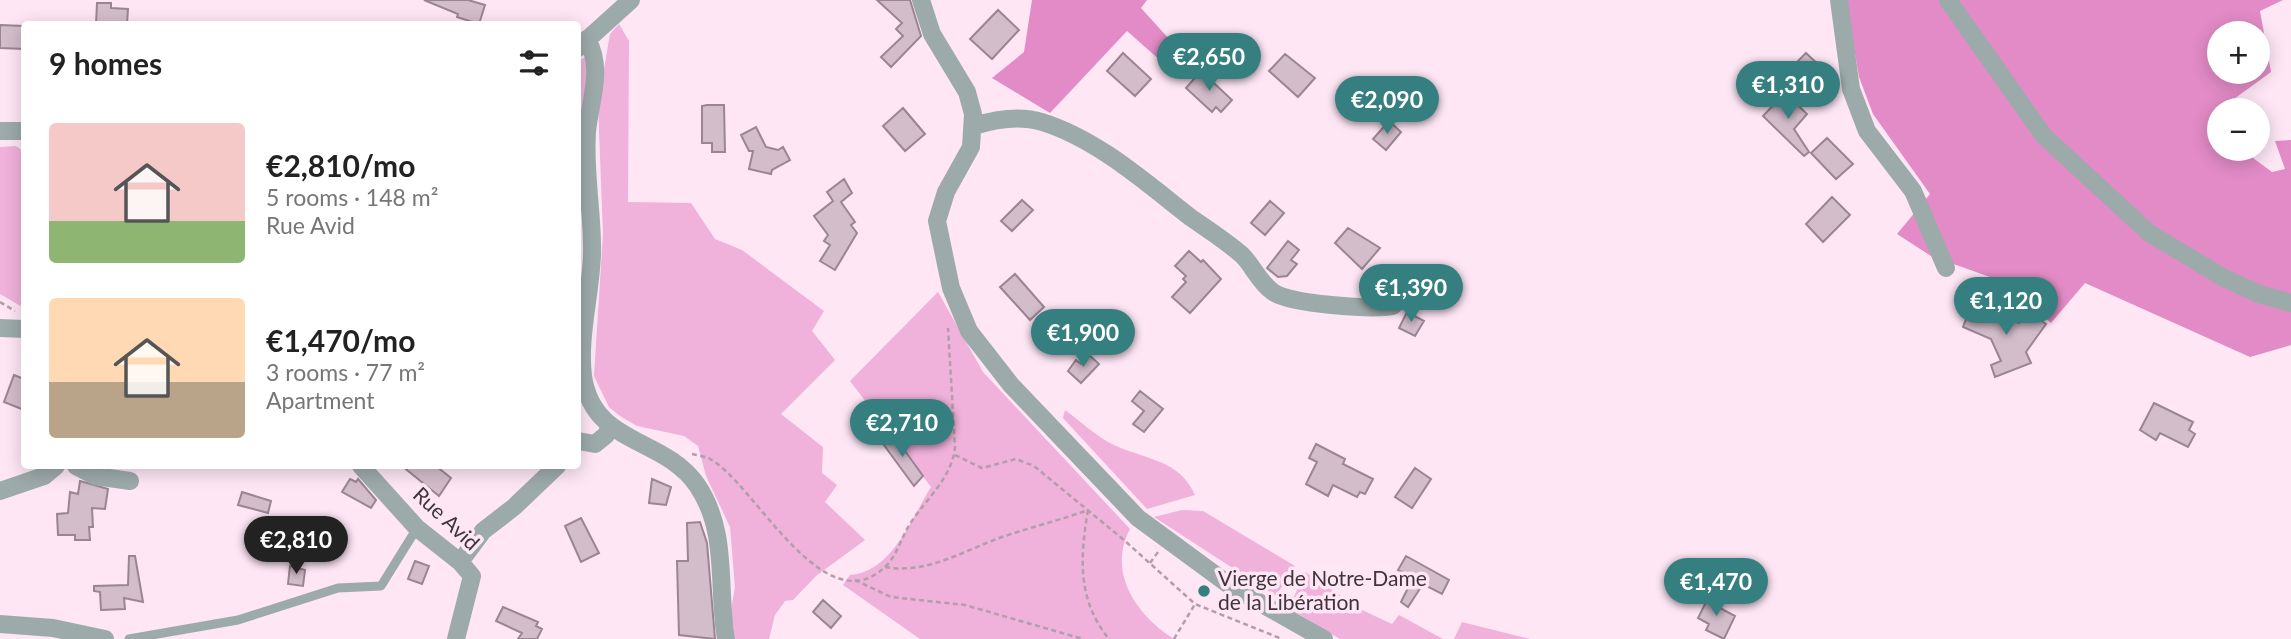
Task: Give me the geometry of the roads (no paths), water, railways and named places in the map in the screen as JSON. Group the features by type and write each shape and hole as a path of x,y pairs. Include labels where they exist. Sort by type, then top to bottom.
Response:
{"street":[{"path":"631,0 582,43 595,52 597,68 587,135 592,256 582,368 585,403 610,426 632,441 667,456 696,483 708,505 722,563 726,639"},
{"path":"921,0 941,53 967,92 974,126 971,147 946,192 937,221 956,302 974,338 1011,385 1114,496 1194,562 1232,587 1324,639"},
{"path":"1839,0 1851,89 1867,131 1913,191 1946,268"},
{"path":"1948,0 2043,135 2149,233 2224,278 2259,294 2291,303"},
{"path":"974,126 995,119 1021,117 1043,122 1073,136 1107,155 1242,256 1274,293 1295,299 1373,310 1394,306"},
{"path":"0,131 21,131"},
{"path":"0,327 21,329"},
{"path":"581,442 595,444 606,435 610,426"},
{"path":"0,491 44,476 52,469"},
{"path":"82,469 95,475 130,481"},
{"name":"Rue Avid","path":"364,469 417,528 460,562 472,576 456,639"},
{"path":"460,562 483,531 514,507 553,469"},
{"path":"0,624 53,628 105,639"}],"lane":[{"path":"129,639 238,620 338,588 381,586 417,528"}],"place":[{"name":"Vierge de Notre-Dame de la Libération","path":"1204,591"}]}
